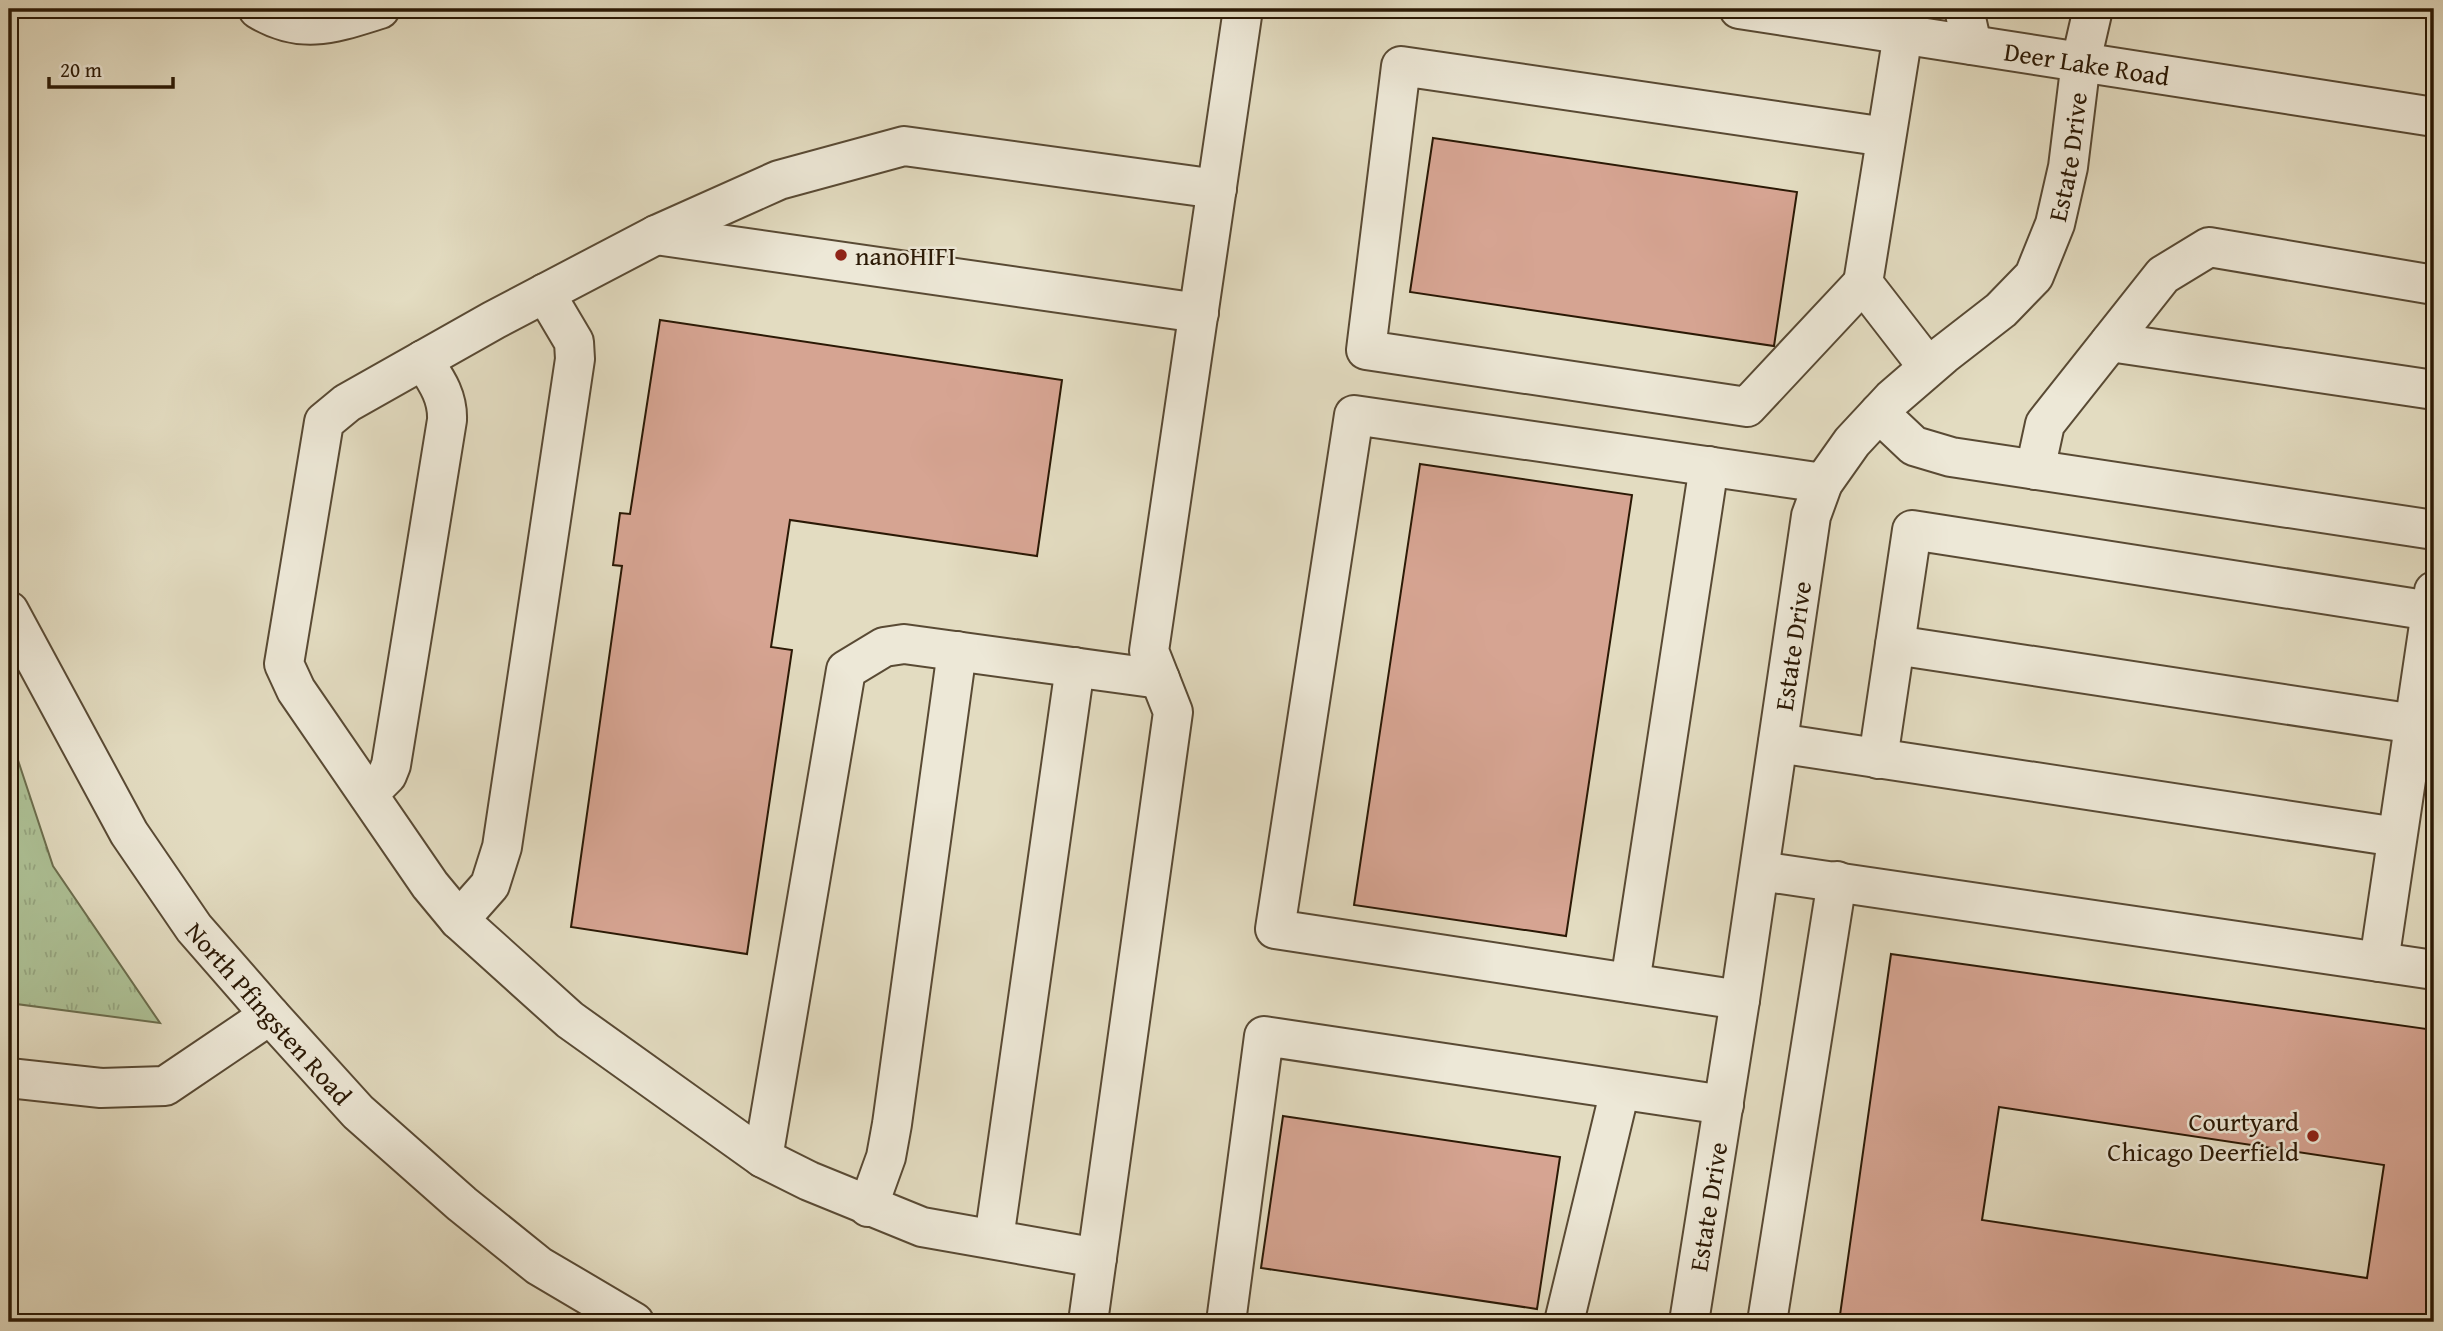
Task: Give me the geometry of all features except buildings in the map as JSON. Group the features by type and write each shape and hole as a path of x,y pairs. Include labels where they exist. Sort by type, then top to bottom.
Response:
{"street":[{"path":"258,9 292,24 314,26 380,9"},
{"path":"1088,1322 1173,712 1149,651 1243,9"},
{"name":"Deer Lake Road","path":"1739,9 1903,34 1968,27 2081,61 2434,117"},
{"name":"Estate Drive","path":"1689,1322 1760,871 1811,516 1823,483 1852,442 1928,367 2001,310 2034,276 2055,224 2068,167 2081,61 2093,9"},
{"path":"1886,137 1402,66 1366,350 1747,407 1863,283 1903,34"},
{"path":"1097,1258 922,1227 868,1207 763,1158 570,1020 459,920 430,885 296,690 284,664 324,422 347,403 423,360 656,235 779,180 904,146 1217,189"},
{"path":"656,235 1199,313"},
{"path":"2035,470 2045,424 2164,275 2208,247 2434,285"},
{"path":"1863,283 1928,367"},
{"path":"459,920 490,885 502,847 575,359 574,342 545,293"},
{"path":"2110,342 2434,390"},
{"path":"368,794 387,775 391,765 447,420 444,395 423,360"},
{"path":"1879,413 1914,446 1951,457 2434,530"},
{"path":"1740,1000 1275,929 1354,415 1823,483"},
{"path":"1629,983 1709,466"},
{"path":"1878,759 1912,530 2433,601 2379,962"},
{"name":"North Pfingsten Road","path":"9,611 130,833 194,928 270,1015 358,1112 462,1204 539,1266 634,1322"},
{"path":"763,1158 846,670 884,647 904,644 1160,679"},
{"path":"1895,645 2415,724"},
{"path":"868,1207 886,1157 892,1124 957,651"},
{"path":"993,1240 1075,667"},
{"path":"1779,743 2397,837"},
{"path":"1760,871 2434,970"},
{"path":"1767,1322 1837,881"},
{"path":"9,1078 101,1088 164,1086 270,1015"},
{"path":"1226,1322 1264,1036 1724,1105"},
{"path":"1564,1322 1620,1090"}],"green space":[{"path":"9,733 53,866 160,1023 9,1003"}],"place":[{"name":"nanoHIFI","path":"841,255"},
{"name":"Courtyard Chicago Deerfield","path":"2313,1136"}]}
